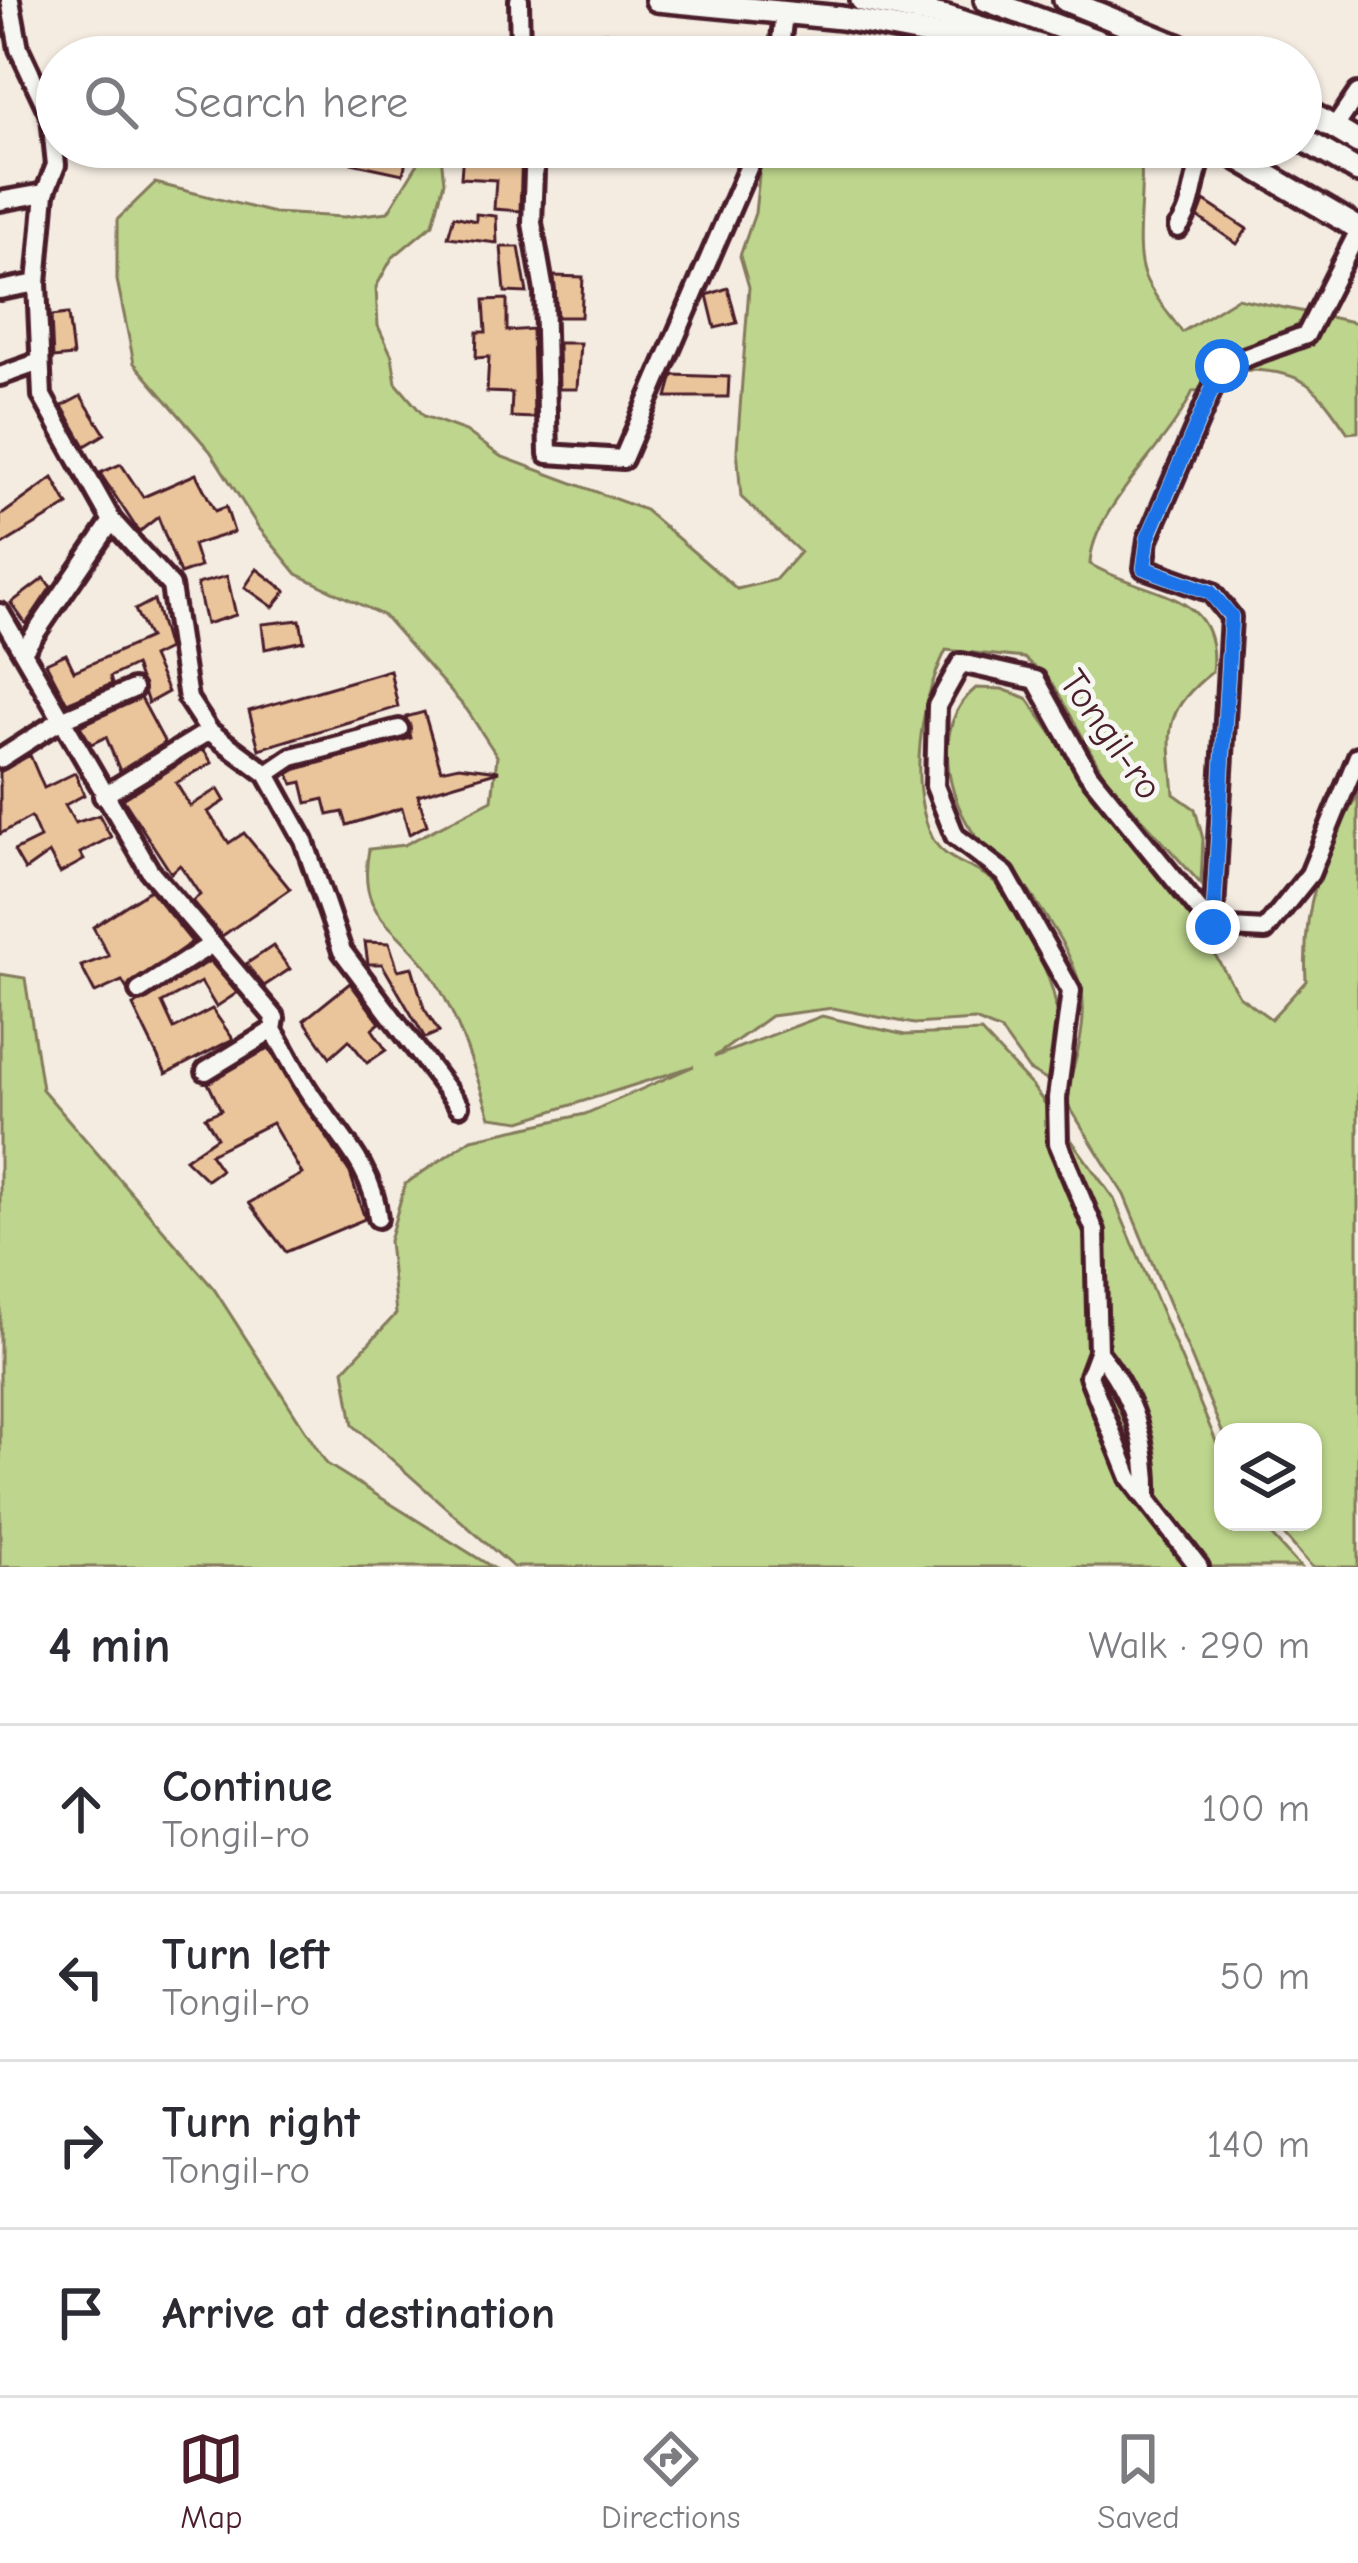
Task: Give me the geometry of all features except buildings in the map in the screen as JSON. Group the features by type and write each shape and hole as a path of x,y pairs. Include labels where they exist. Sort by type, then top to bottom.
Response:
{"main road":[{"path":"657,0 936,36"},
{"path":"862,0 947,17 1008,36"},
{"path":"986,0 1084,36"},
{"path":"1065,0 1153,36"},
{"path":"1322,120 1358,142"},
{"path":"1322,150 1358,171"},
{"path":"1254,168 1358,230"},
{"path":"1283,168 1358,212"}],"street":[{"path":"10,0 19,49 36,85"},
{"path":"519,0 520,36"},
{"path":"781,36 784,13"},
{"path":"1335,127 1358,93"},
{"path":"55,168 45,193 37,283 41,396 112,521 171,586 188,699 209,731 267,774 304,841 342,951 459,1106"},
{"path":"534,168 532,224 544,291 548,454 623,459 748,168"},
{"path":"1178,228 1186,218 1195,168"},
{"path":"0,201 45,193"},
{"name":"Tongil-ro","path":"1213,927 1231,616 1210,592 1144,568 1148,538 1222,366 1306,335 1358,230"},
{"path":"0,290 37,283"},
{"path":"0,376 37,363"},
{"path":"24,650 112,521"},
{"path":"0,613 150,871 275,1018 273,1030 375,1190 378,1217"},
{"name":"Tongil-ro","path":"1098,1352 1095,1231 1058,1144 1057,1098 1071,991 1005,874 955,836 935,786 937,706 961,663 1036,680 1088,773 1213,927"},
{"path":"0,760 61,720 133,689"},
{"path":"267,774 292,757 399,730"},
{"path":"103,796 209,731"},
{"path":"1213,927 1265,930 1310,874 1358,756"},
{"path":"139,991 212,944"},
{"path":"206,1071 273,1030"},
{"path":"1148,1498 1149,1453 1112,1368 1098,1352 1089,1376 1130,1478 1199,1567"}],"green space":[{"path":"415,168 442,168 444,182 433,224 392,258 376,287 378,326 392,356 396,383 424,416 466,431 500,456 645,510 737,589 775,580 800,552 741,497 737,449 749,287 740,256 755,213 760,168 1141,168 1142,266 1152,291 1182,332 1237,298 1358,323 1358,432 1348,433 1307,384 1282,374 1245,370 1224,390 1193,391 1117,499 1094,543 1090,564 1192,610 1205,625 1212,645 1212,672 1183,700 1170,739 1174,794 1195,809 1203,839 1201,884 1106,779 1053,684 1024,658 946,650 937,670 920,742 924,815 937,845 1001,889 1032,940 1056,1009 1050,1082 1029,1070 1001,1031 975,1020 914,1024 833,1008 771,1016 714,1057 822,1016 905,1035 981,1032 1033,1087 1114,1199 1214,1437 1214,1531 1267,1531 1300,1567 513,1567 353,1425 344,1370 396,1314 389,1241 405,1184 472,1139 585,1114 694,1066 521,1121 490,1117 447,1002 415,952 381,917 368,890 366,872 369,849 404,845 492,800 497,756 467,710 384,616 297,574 259,528 210,451 134,363 117,280 117,220 155,183 274,213 344,217 388,212"},
{"path":"976,688 1002,689 1027,698 1111,818 1197,924 1239,996 1271,1019 1306,981 1307,928 1316,883 1358,794 1358,1567 1312,1567 1281,1531 1322,1531 1322,1423 1218,1423 1124,1195 1064,1098 1082,1030 1081,989 1057,934 1024,884 983,845 957,803 948,741 962,703"},
{"path":"0,974 25,978 42,1089 214,1289 327,1464 492,1567 0,1567"}],"route":[{"path":"1213,927 1231,616 1210,592 1144,568 1148,538 1222,366"}]}
